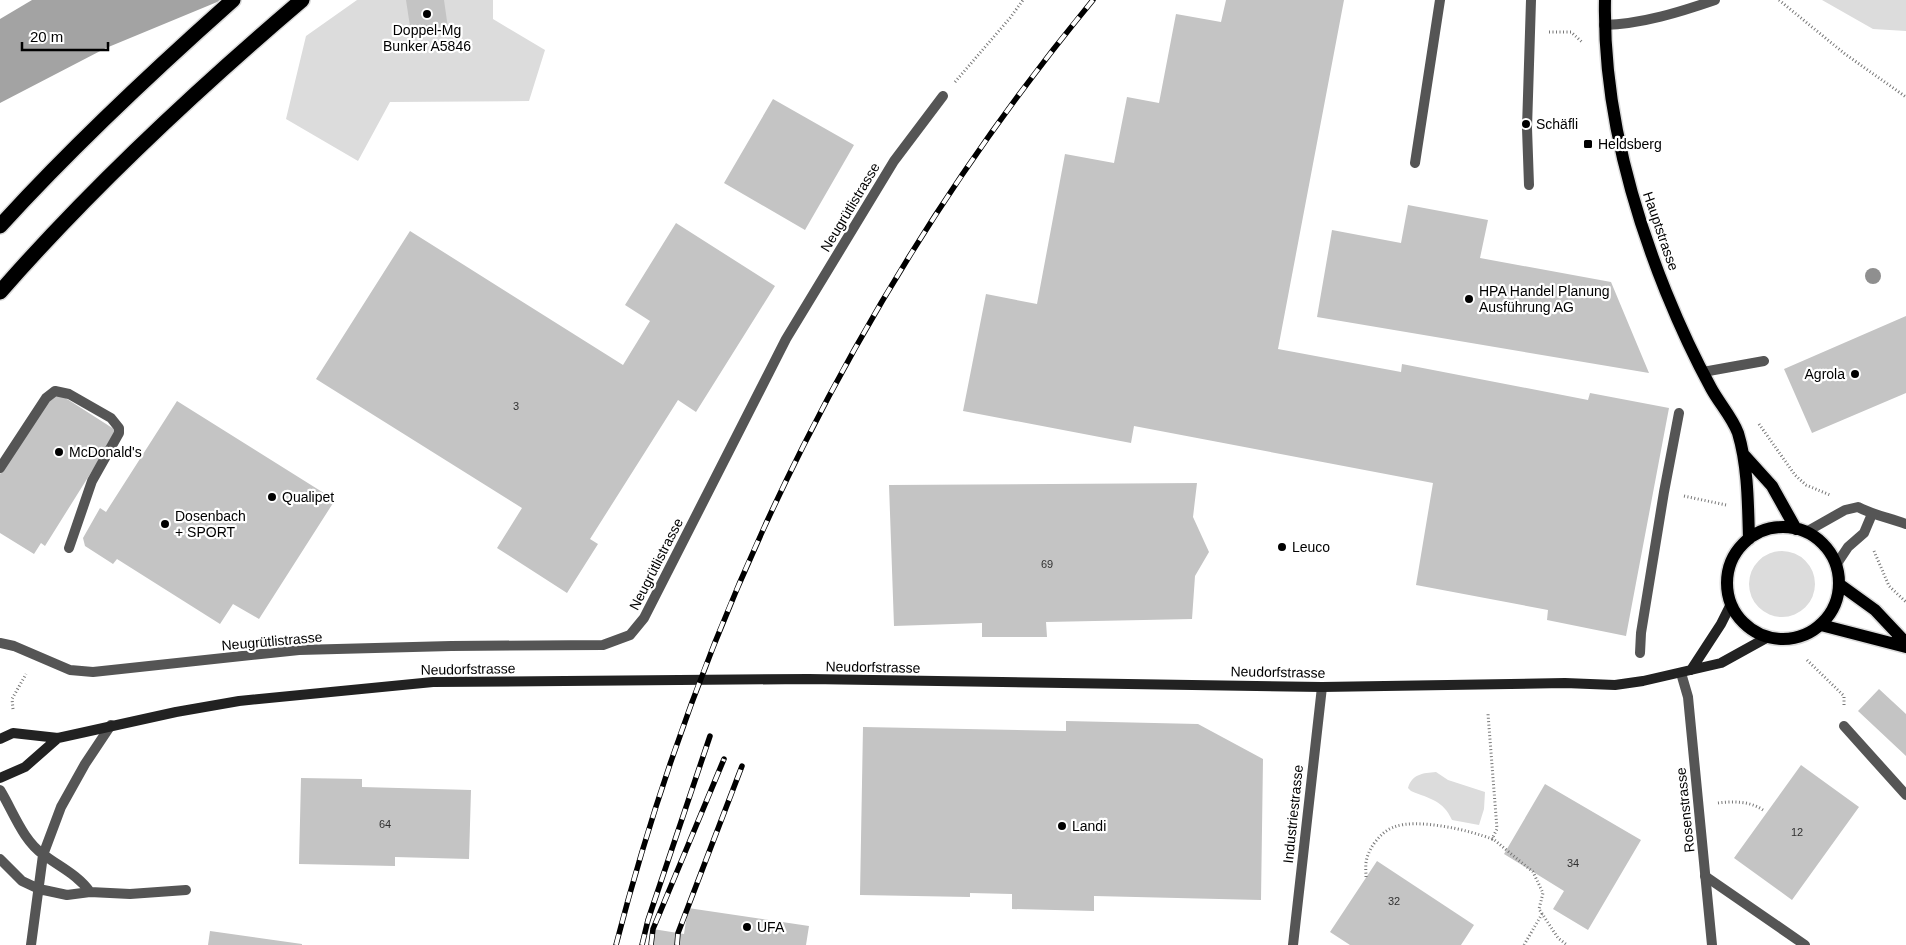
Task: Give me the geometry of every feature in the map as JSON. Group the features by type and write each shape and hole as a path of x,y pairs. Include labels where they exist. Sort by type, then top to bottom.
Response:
{"highway":[{"path":"0,226 78,143 146,78 233,0"},
{"path":"0,292 62,225 136,150 228,64 302,0"}],"main road":[{"name":"Hauptstrasse","path":"1605,0 1604,24 1612,97 1622,153 1634,203 1665,291 1703,372 1737,430 1744,455 1749,539"},
{"name":"Hauptstrasse","path":"1744,455 1772,486 1801,530"},
{"path":"1780,527 1801,530 1827,549 1836,566 1839,584 1837,599 1831,613 1821,625 1809,633 1796,638 1782,640 1768,637 1745,625 1736,615 1727,590 1727,575 1739,548 1749,539 1764,531 1780,527"},
{"path":"1839,584 1875,610 1906,645"},
{"path":"1686,672 1713,638 1731,604"},
{"path":"1821,625 1906,645"},
{"name":"Neudorfstrasse","path":"0,739 13,733 58,738 111,725 240,701 434,682 809,680 1322,687 1564,683 1615,685 1686,672 1721,663 1768,637"},
{"name":"Neudorfstrasse","path":"0,778 25,767 58,738"}],"street":[{"path":"1415,163 1440,0"},
{"path":"1604,24 1623,24 1715,0"},
{"path":"1528,1 1530,31 1527,128 1528,185"},
{"name":"Neugrütlistrasse","path":"0,643 14,646 70,670 93,672 299,650 603,645 630,636 644,618 786,339 894,161 943,96"},
{"path":"1703,372 1764,361"},
{"path":"0,468 46,398 55,391 69,394 111,418 116,423 119,433 92,481 69,548"},
{"path":"1640,653 1641,633 1679,413"},
{"path":"1801,530 1845,510 1858,507 1872,514 1906,524"},
{"path":"1836,566 1848,547 1864,533 1872,514"},
{"name":"Rosenstrasse","path":"1686,672 1712,945"},
{"name":"Industriestrasse","path":"1293,945 1322,687"},
{"path":"31,945 43,855 61,808 85,764 111,725"},
{"path":"1844,726 1906,795"},
{"path":"0,790 26,837 43,855 59,864 85,884 90,892"},
{"path":"0,859 22,880 38,889 67,895 90,892 130,894 186,890"},
{"path":"1706,876 1805,945"}],"path":[{"path":"943,96 1010,18 1023,0"},
{"path":"1779,0 1845,54 1906,97"},
{"path":"1530,31 1571,32 1582,42"},
{"path":"1757,422 1795,475 1806,485 1832,496"},
{"path":"1664,492 1728,505"},
{"path":"1874,550 1889,586 1906,602"},
{"path":"1807,660 1844,696 1844,726"},
{"path":"13,709 12,699 26,674"},
{"path":"1488,714 1497,829 1491,838"},
{"path":"1717,804 1731,801 1757,806 1763,810"},
{"path":"1366,877 1366,859 1376,840 1394,827 1415,824 1451,827 1491,838 1533,872 1543,893 1539,909 1558,938 1567,945"},
{"path":"1524,945 1542,914"}],"shaded area":[{"path":"32,0 222,0 106,48 0,103 0,19"},
{"path":"357,0 493,0 493,19 545,50 529,101 390,102 358,161 286,119 306,36"},
{"path":"1822,0 1906,0 1906,31 1873,29"},
{"path":"1775,551 1789,551 1801,556 1810,565 1815,577 1813,597 1806,608 1789,617 1775,617 1763,612 1754,603 1749,591 1749,577 1754,565 1763,556"},
{"path":"1436,772 1448,780 1485,792 1484,809 1479,825 1452,820 1440,804 1408,788 1415,777"}],"building":[{"name":"Doppel-Mg Bunker A5846","path":"406,0 444,0 448,28 411,33"},
{"path":"1226,0 1344,0 1278,349 1401,372 1402,364 1588,400 1590,393 1669,408 1626,636 1547,620 1548,610 1416,585 1433,483 1134,426 1131,443 963,411 986,294 1037,304 1065,154 1114,163 1127,97 1159,103 1176,14 1221,22"},
{"path":"773,99 854,145 805,230 724,183"},
{"name":"HPA Handel Planung Ausführung AG","path":"1408,205 1488,220 1480,258 1611,282 1649,373 1317,317 1332,230 1401,243"},
{"path":"676,223 775,286 696,412 678,400 590,539 598,544 567,593 497,548 522,508 316,379 410,231 623,365 650,321 625,305"},
{"path":"1906,316 1906,393 1812,433 1784,369"},
{"name":"McDonald's","path":"53,390 117,431 45,546 41,543 34,554 0,533 0,474"},
{"path":"177,401 335,500 259,619 233,604 220,624 117,559 113,564 85,546 83,538 100,508 106,512"},
{"path":"1197,483 1193,517 1209,552 1195,576 1192,619 1046,622 1047,637 982,637 982,623 894,626 889,485"},
{"path":"1879,689 1906,714 1906,756 1858,711"},
{"name":"Landi","path":"1066,721 1198,724 1263,759 1261,900 1094,896 1094,911 1012,909 1012,894 970,893 970,897 860,895 863,727 1066,731"},
{"path":"1801,765 1859,807 1792,900 1734,858"},
{"path":"301,778 362,779 362,787 471,790 469,859 395,857 395,866 299,864"},
{"path":"1545,784 1641,840 1588,930 1553,909 1564,891 1504,854"},
{"path":"1377,861 1474,925 1461,945 1350,945 1330,932"},
{"name":"UFA","path":"688,908 809,926 806,945 651,945 653,929 684,934"},
{"path":"210,931 302,944 302,945 208,945"}],"railway":[{"path":"616,945 653,817 696,691 746,567 803,446 866,329 936,215 1011,105 1093,0"},
{"path":"642,945 648,920 710,736"},
{"path":"651,945 653,929 724,759"},
{"path":"677,945 678,933 742,766"}],"place":[{"name":"Doppel-Mg Bunker A5846","path":"427,14"},
{"name":"Schäfli","path":"1526,124"},
{"name":"Heldsberg","path":"1588,144"},
{"name":"HPA Handel Planung Ausführung AG","path":"1469,299"},
{"name":"Agrola","path":"1855,374"},
{"name":"McDonald's","path":"59,452"},
{"name":"Qualipet","path":"272,497"},
{"name":"Dosenbach + SPORT","path":"165,524"},
{"name":"Leuco","path":"1282,547"},
{"name":"Landi","path":"1062,826"},
{"name":"UFA","path":"747,927"}]}
